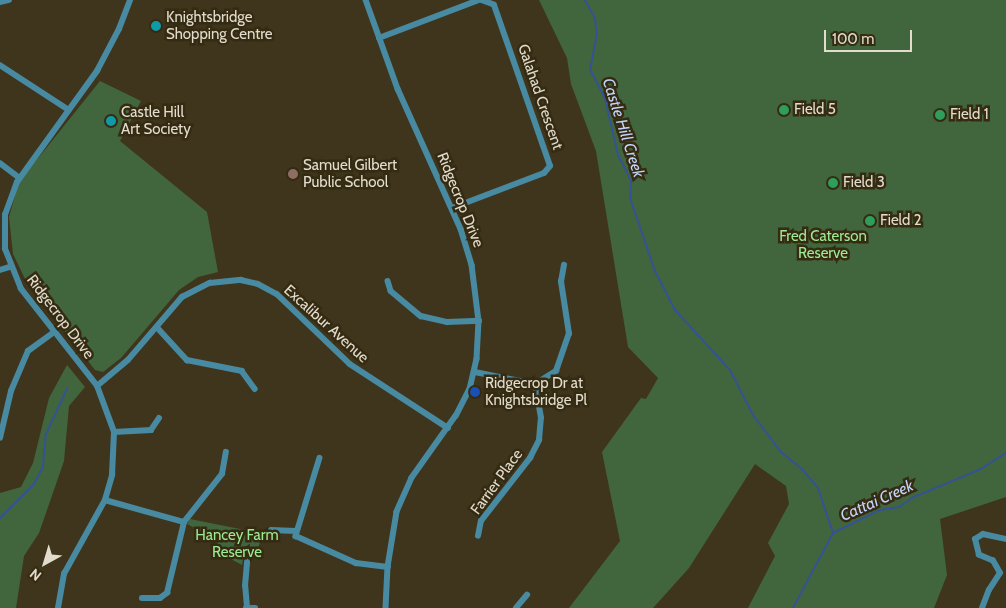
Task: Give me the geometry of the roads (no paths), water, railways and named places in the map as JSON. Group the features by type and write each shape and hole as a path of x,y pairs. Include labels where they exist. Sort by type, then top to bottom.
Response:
{"street":[{"path":"0,2 9,0"},
{"name":"Ridgecrop Drive","path":"58,608 64,574 105,500 112,475 114,432 97,386 20,289 10,267 5,249 5,215 20,178 111,46 130,0"},
{"name":"Ridgecrop Drive","path":"366,0 401,96 452,208 472,265 479,321 475,372 463,403 448,428 420,465 404,495 392,532 386,608"},
{"name":"Galahad Crescent","path":"379,38 480,0 494,5 550,166 544,173 452,208"},
{"path":"0,65 68,110"},
{"path":"0,163 20,178"},
{"path":"475,372 535,384 556,371 570,334 561,282 564,265"},
{"path":"0,270 10,267"},
{"name":"Excalibur Avenue","path":"97,386 128,360 182,298 195,289 224,280 258,284 277,294 350,364 448,428"},
{"path":"388,280 391,291 421,316 447,322 479,321"},
{"path":"158,327 187,360 242,371 255,389"},
{"path":"0,438 11,391 28,351 54,332"},
{"name":"Farrier Place","path":"478,536 481,521 530,458 539,440 541,418 535,384"},
{"path":"114,432 151,430 159,418"},
{"path":"142,598 160,598 167,593 184,522 222,474 226,452"},
{"path":"320,458 296,531 299,540 356,563 388,567"},
{"path":"105,500 184,522"},
{"path":"271,530 296,531"},
{"path":"982,608 988,590 1003,572 993,561 979,555 975,539 983,534 1006,539"},
{"path":"247,562 244,586 246,608 256,608"},
{"path":"516,608 527,595"}],"waterway":[{"name":"Castle Hill Creek","path":"585,0 595,18 597,34 590,69 605,99 618,155 631,181 630,198 655,271 675,310 730,370 753,415 781,452 802,469 818,488 833,533"},
{"path":"0,518 34,484 43,466 46,434 67,389"},
{"name":"Cattai Creek","path":"793,608 833,533 880,510 899,507 914,497 981,469 1006,453"}],"place":[{"name":"Knightsbridge Shopping Centre","path":"156,26"},
{"name":"Field 5","path":"784,110"},
{"name":"Field 1","path":"940,115"},
{"name":"Castle Hill Art Society","path":"111,121"},
{"name":"Samuel Gilbert Public School","path":"293,174"},
{"name":"Field 3","path":"833,183"},
{"name":"Field 2","path":"870,221"},
{"name":"Ridgecrop Dr at Knightsbridge Pl","path":"475,392"}],"park label":[{"name":"Fred Caterson Reserve","path":"823,244"},
{"name":"Hancey Farm Reserve","path":"237,544"}]}
